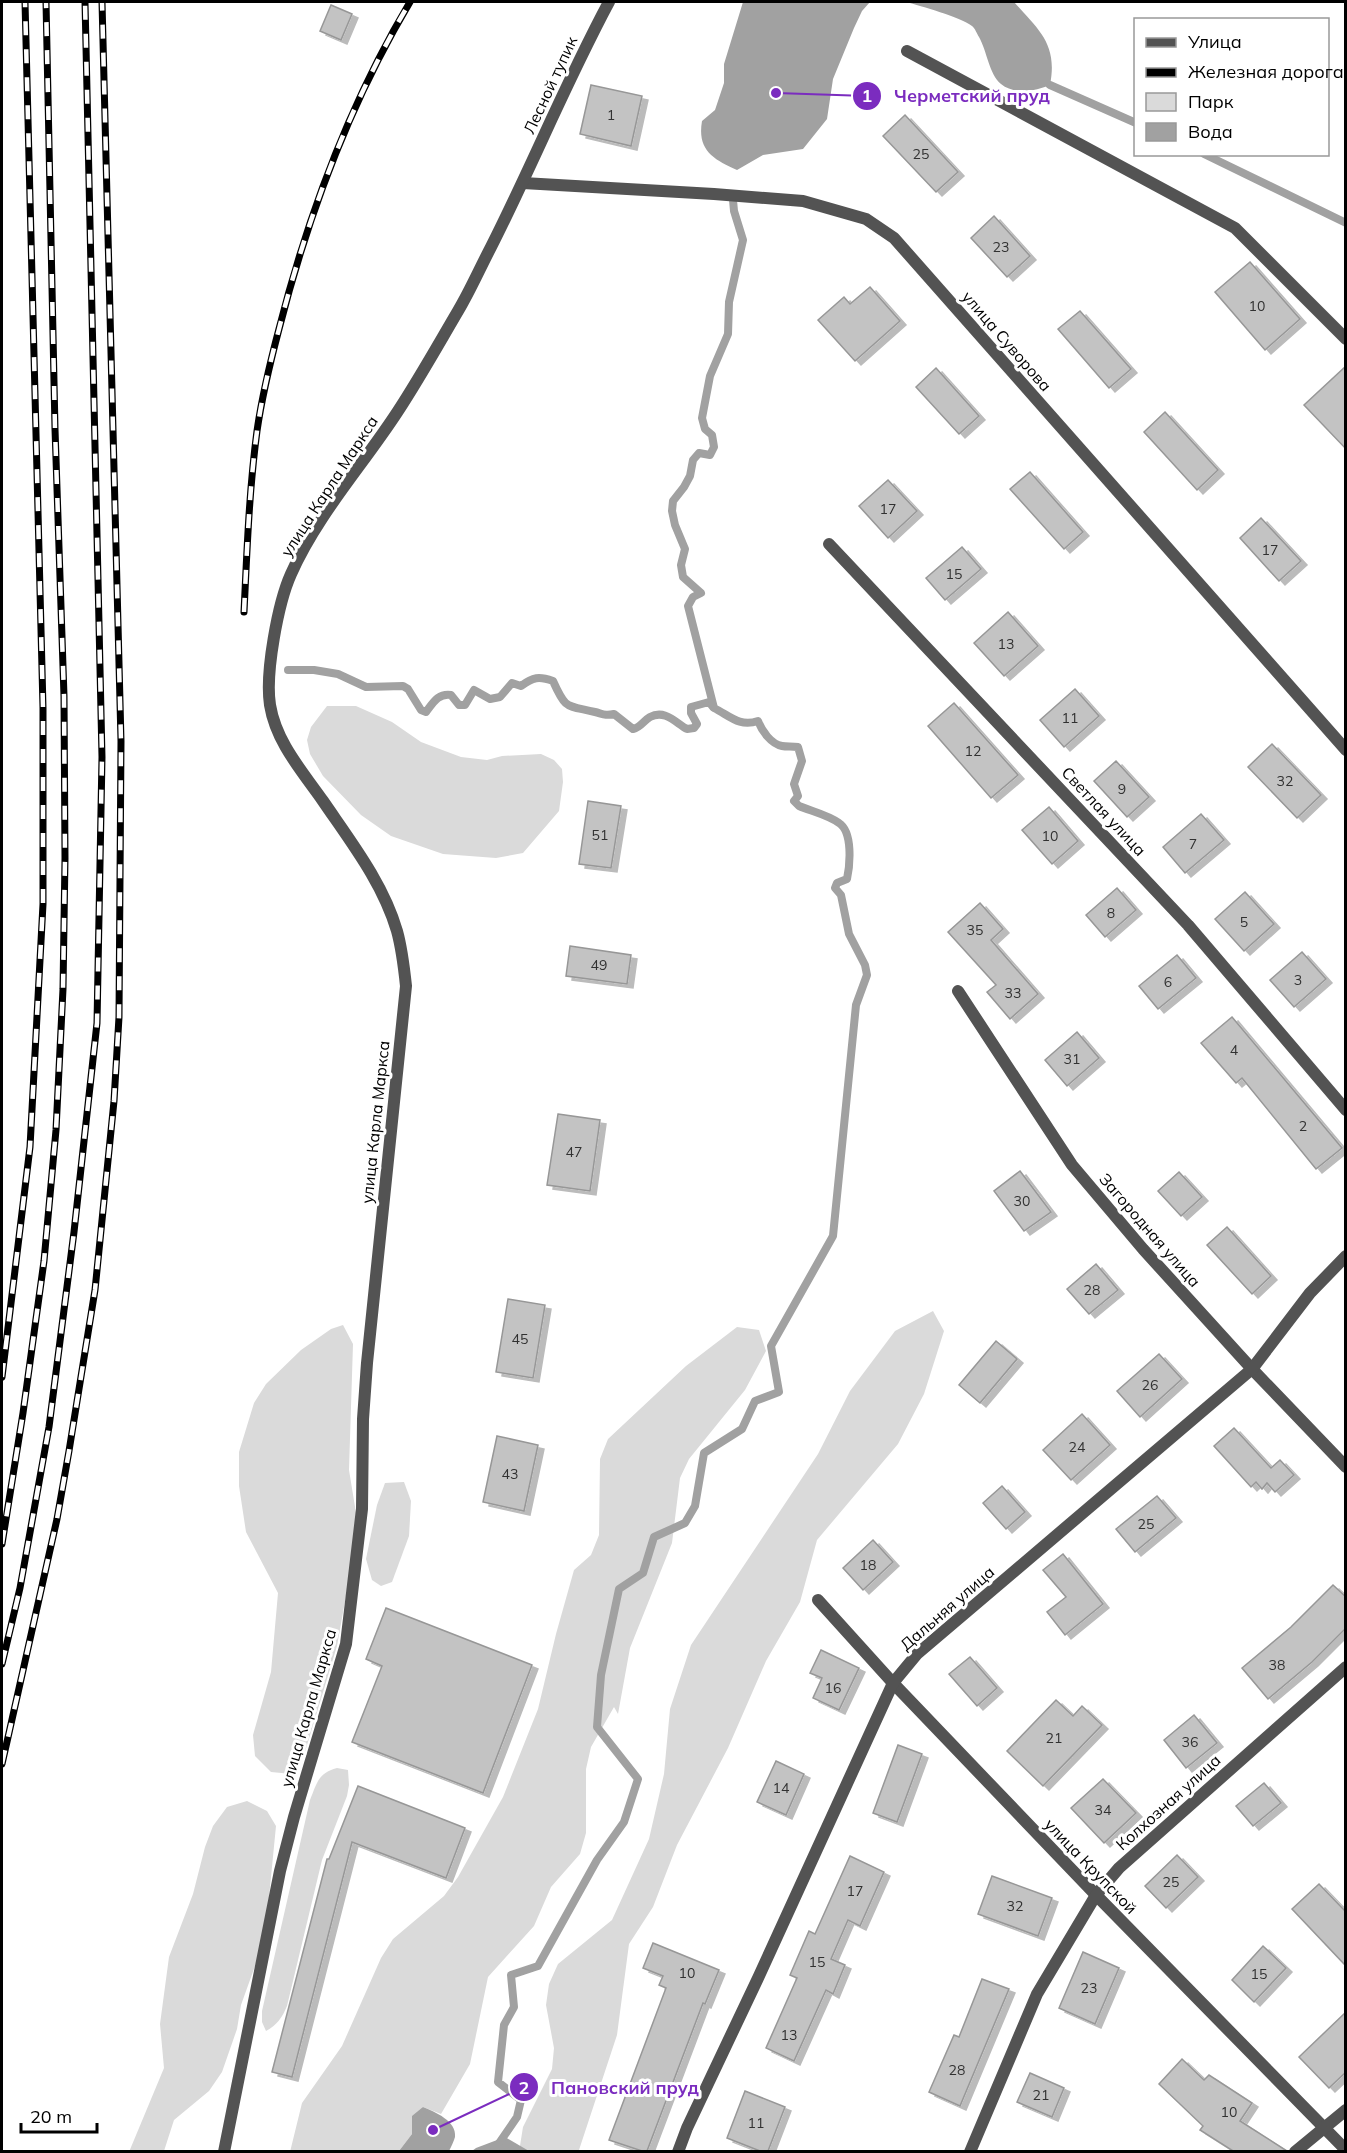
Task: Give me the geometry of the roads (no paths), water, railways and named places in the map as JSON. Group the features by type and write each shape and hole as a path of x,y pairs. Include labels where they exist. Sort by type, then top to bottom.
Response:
{"street":[{"name":"Лесной тупик","path":"523,183 578,61 609,2"},
{"path":"907,51 1235,228 1346,339"},
{"name":"улица Суворова","path":"523,183 803,201 866,219 894,238 1346,750"},
{"name":"улица Карла Маркса","path":"224,2151 280,1871 346,1644 362,1509 363,1419 367,1363 406,986 397,931 376,881 278,734 270,704 270,664 279,614 290,574 333,503 398,411 460,308 523,183"},
{"name":"Светлая улица","path":"829,544 1188,925 1346,1110"},
{"name":"Загородная улица","path":"958,991 1072,1165 1143,1249 1252,1369 1346,1467"},
{"name":"Дальняя улица","path":"678,2151 893,1683 917,1654 1252,1369 1310,1293 1346,1256"},
{"name":"улица Крупской","path":"818,1600 893,1683 1096,1895 1346,2150"},
{"name":"Колхозная улица","path":"970,2151 1037,1994 1096,1895 1119,1868 1346,1667"},
{"path":"1295,2151 1346,2110"}],"water":[{"path":"743,2 870,2 862,11 833,79 827,119 803,149 763,155 737,170 721,162 709,152 702,139 701,131 702,121 715,110 724,83 724,64"},
{"path":"906,2 1014,2 1038,30 1049,48 1052,71 1050,85 1025,91 1006,87 997,80 982,43 972,26 950,16"},
{"path":"423,2107 444,2118 453,2126 455,2137 449,2151 399,2151 412,2134 412,2116"},
{"path":"505,2137 529,2151 472,2151 476,2148"}],"waterway":[{"path":"1050,85 1134,122"},
{"path":"1208,156 1346,223"},
{"path":"493,2152 517,2117 521,2100 498,2082 504,2025 514,2007 511,1975 538,1966 597,1860 624,1822 638,1779 597,1727 601,1675 619,1589 643,1573 654,1537 685,1523 695,1506 704,1453 742,1429 755,1401 779,1392 771,1346 833,1236 856,1005 867,975 865,965 849,934 841,895 835,888 837,883 847,879 849,858 847,834 835,820 799,806 794,801 798,796 794,784 802,761 798,747 774,743 764,733 758,721 740,722 714,708 688,606 693,597 701,593 683,577 681,565 685,549 675,525 672,511 673,501 690,476 693,460 699,453 710,455 714,447 712,435 705,429 702,418 710,376 728,334 729,302 743,240 733,200"},
{"path":"288,670 314,670 338,674 366,687 403,686 408,689 421,710 426,712 436,699 446,695 451,695 459,705 465,705 474,690 490,699 500,697 512,683 521,686 540,678 553,681 564,702 568,705 608,715 614,714 633,729 655,715 670,718 687,729 694,728 697,724 691,713 691,707 709,702 713,707"}],"railway":[{"path":"2,1377 30,1147 43,904 43,708 25,2"},
{"path":"2,1544 44,1261 56,1130 63,989 64,696 55,429 46,2"},
{"path":"2,1664 20,1588 49,1427 74,1232 97,1023 102,757 85,2"},
{"path":"2,1764 57,1519 95,1290 114,1101 119,1017 121,741 102,2"},
{"path":"244,612 250,499 257,431 269,367 290,286 317,202 350,120 388,40 410,2"}],"place":[{"name":"Черметский пруд","path":"776,93"},
{"name":"Пановский пруд","path":"433,2130"}]}
